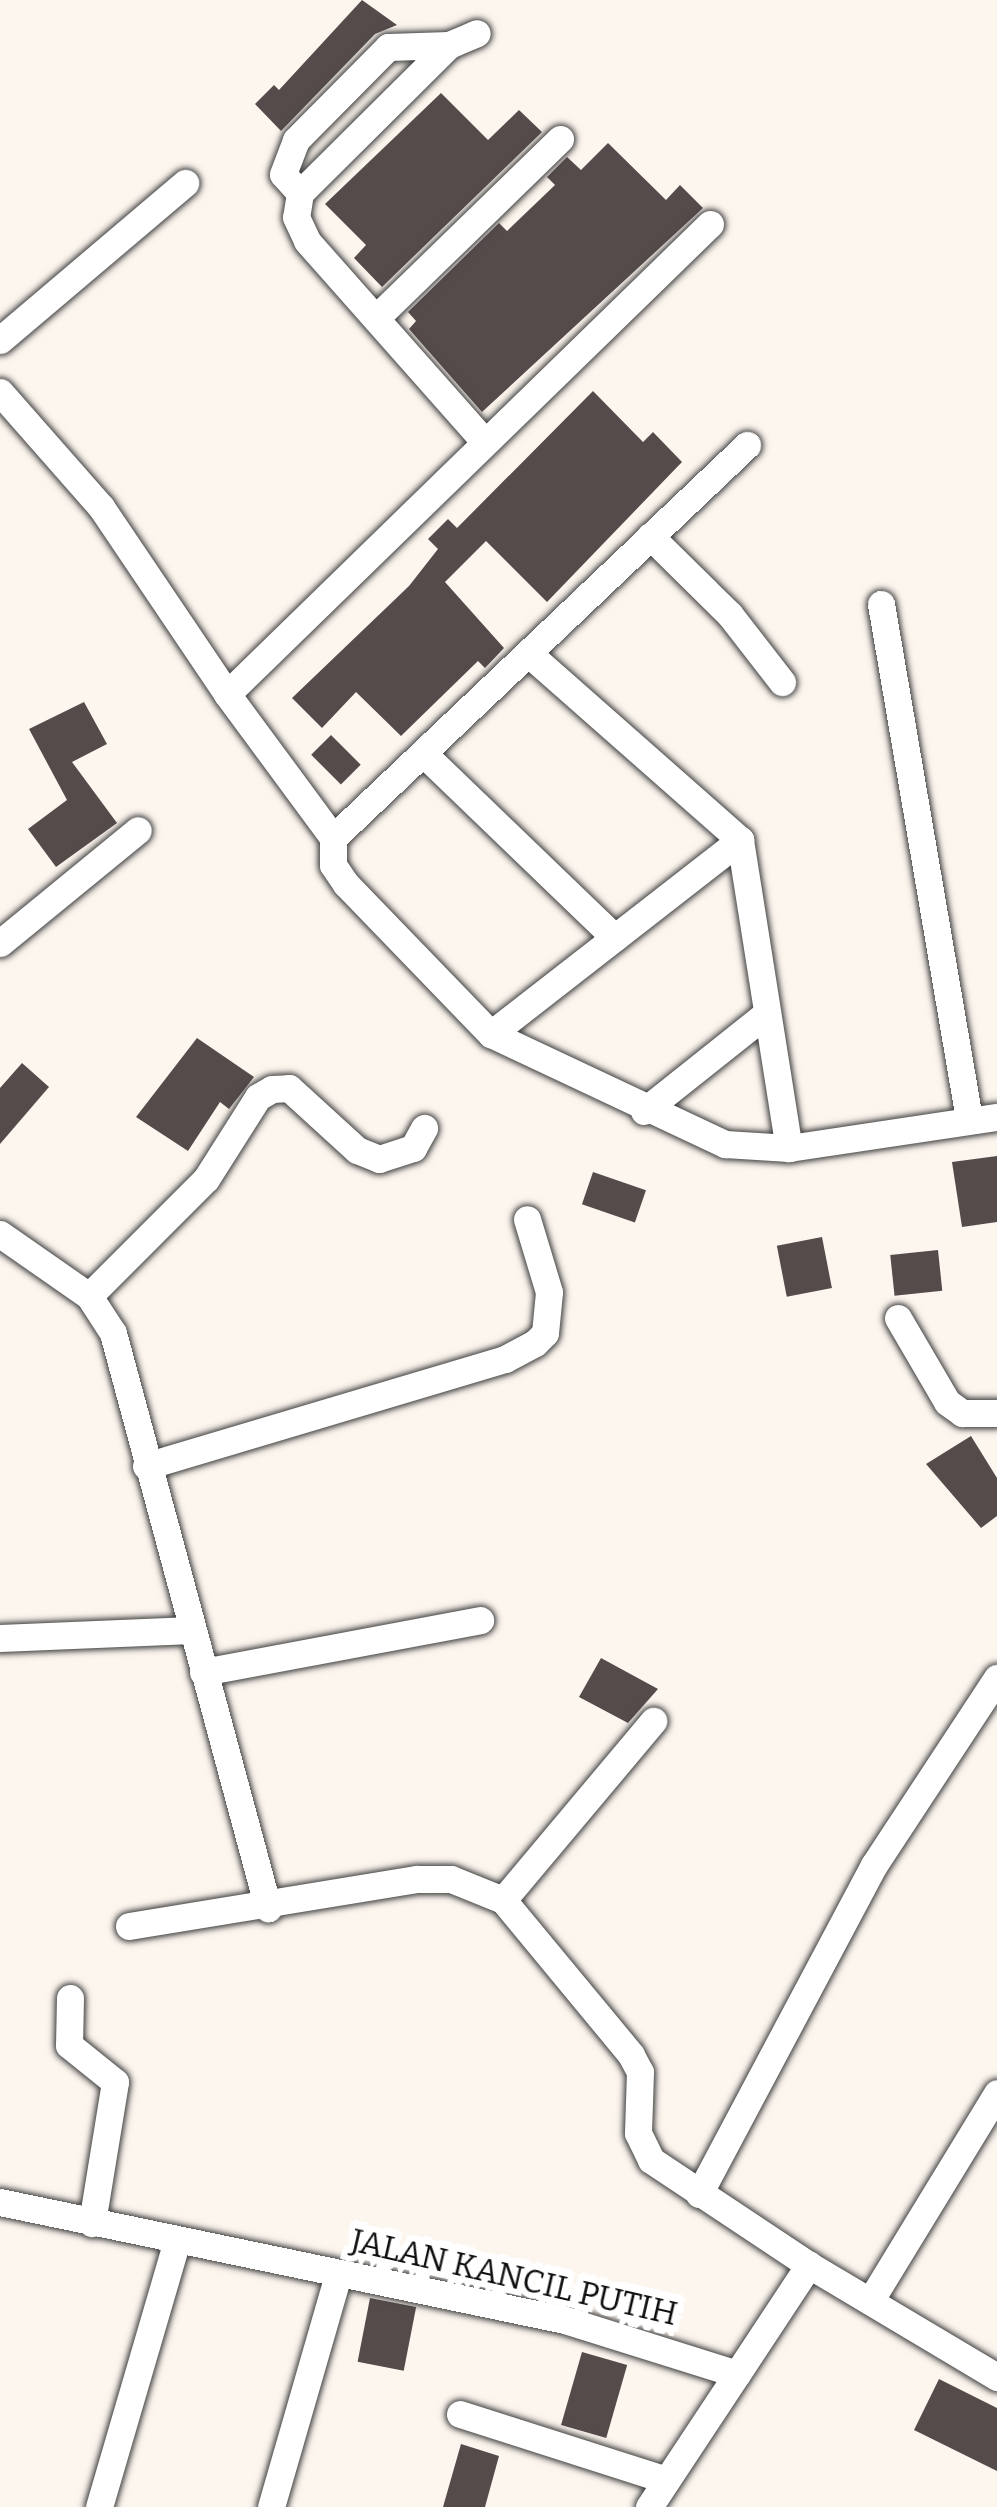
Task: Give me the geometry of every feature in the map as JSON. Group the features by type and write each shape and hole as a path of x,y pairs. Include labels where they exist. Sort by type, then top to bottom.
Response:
{"street":[{"path":"300,193 283,174 296,140 388,47 449,45 477,33"},
{"path":"449,45 300,193 296,217 307,241 378,316 484,442"},
{"path":"378,316 560,139"},
{"path":"0,340 185,183"},
{"path":"227,694 710,224"},
{"path":"0,392 101,507 227,694 333,838 333,866 346,884 491,1034 644,1111 725,1144 789,1148 983,1118 881,604"},
{"path":"333,838 426,756 747,445"},
{"path":"650,536 730,614 782,682"},
{"path":"528,653 740,841 789,1148"},
{"path":"426,756 615,938"},
{"path":"0,943 138,830"},
{"path":"491,1034 740,841"},
{"path":"644,1111 766,1014"},
{"path":"89,1296 206,1179 258,1096 289,1088 357,1150 379,1159 413,1148 424,1128"},
{"path":"146,1466 505,1359 535,1342 545,1333 549,1292 527,1219"},
{"path":"0,1234 89,1296 113,1333 268,1908"},
{"path":"898,1318 947,1402 962,1413 997,1413"},
{"path":"203,1672 480,1620"},
{"path":"0,1638 192,1630"},
{"path":"699,2194 874,1865 997,1678"},
{"path":"503,1900 652,1720"},
{"path":"129,1926 268,1908 417,1879 451,1879 503,1900 631,2055 640,2072 645,2146 699,2194 997,2377"},
{"path":"70,1998 70,2045 116,2082 92,2223"},
{"path":"872,2297 997,2093"},
{"name":"JALAN KANCIL PUTIH","path":"0,2202 565,2320 736,2374"},
{"path":"99,2507 177,2240"},
{"path":"649,2507 808,2265"},
{"path":"271,2507 338,2276"},
{"path":"460,2414 664,2479"}],"building":[{"path":"362,0 397,25 375,34 281,131 255,104 274,85 279,90"},
{"path":"441,93 488,140 519,110 542,132 382,287 354,258 366,245 325,204"},
{"path":"608,143 666,200 680,185 703,208 482,412 409,329 416,321 408,312 499,223 507,231 555,185 547,177 567,157 581,170"},
{"path":"593,391 643,442 653,432 682,462 547,602 486,541 445,582 504,648 485,668 478,661 401,736 356,692 322,728 292,698 409,586 438,549 428,539 448,519 457,528"},
{"path":"84,702 107,744 72,762 117,823 56,867 28,829 67,800 29,729"},
{"path":"331,735 361,765 341,784 311,755"},
{"path":"197,1038 254,1077 229,1109 220,1102 188,1151 136,1117"},
{"path":"22,1063 49,1087 0,1144 0,1088"},
{"path":"997,1156 997,1222 962,1227 952,1162"},
{"path":"593,1172 646,1190 635,1222 582,1204"},
{"path":"822,1237 832,1288 787,1297 777,1246"},
{"path":"938,1250 942,1291 895,1296 890,1255"},
{"path":"971,1436 997,1478 997,1516 981,1528 926,1464"},
{"path":"601,1658 658,1689 628,1723 579,1697"},
{"path":"370,2298 416,2307 404,2371 358,2362"},
{"path":"582,2352 627,2365 606,2438 561,2425"},
{"path":"939,2379 997,2408 997,2471 914,2430"},
{"path":"461,2444 499,2456 485,2507 443,2507"}]}
